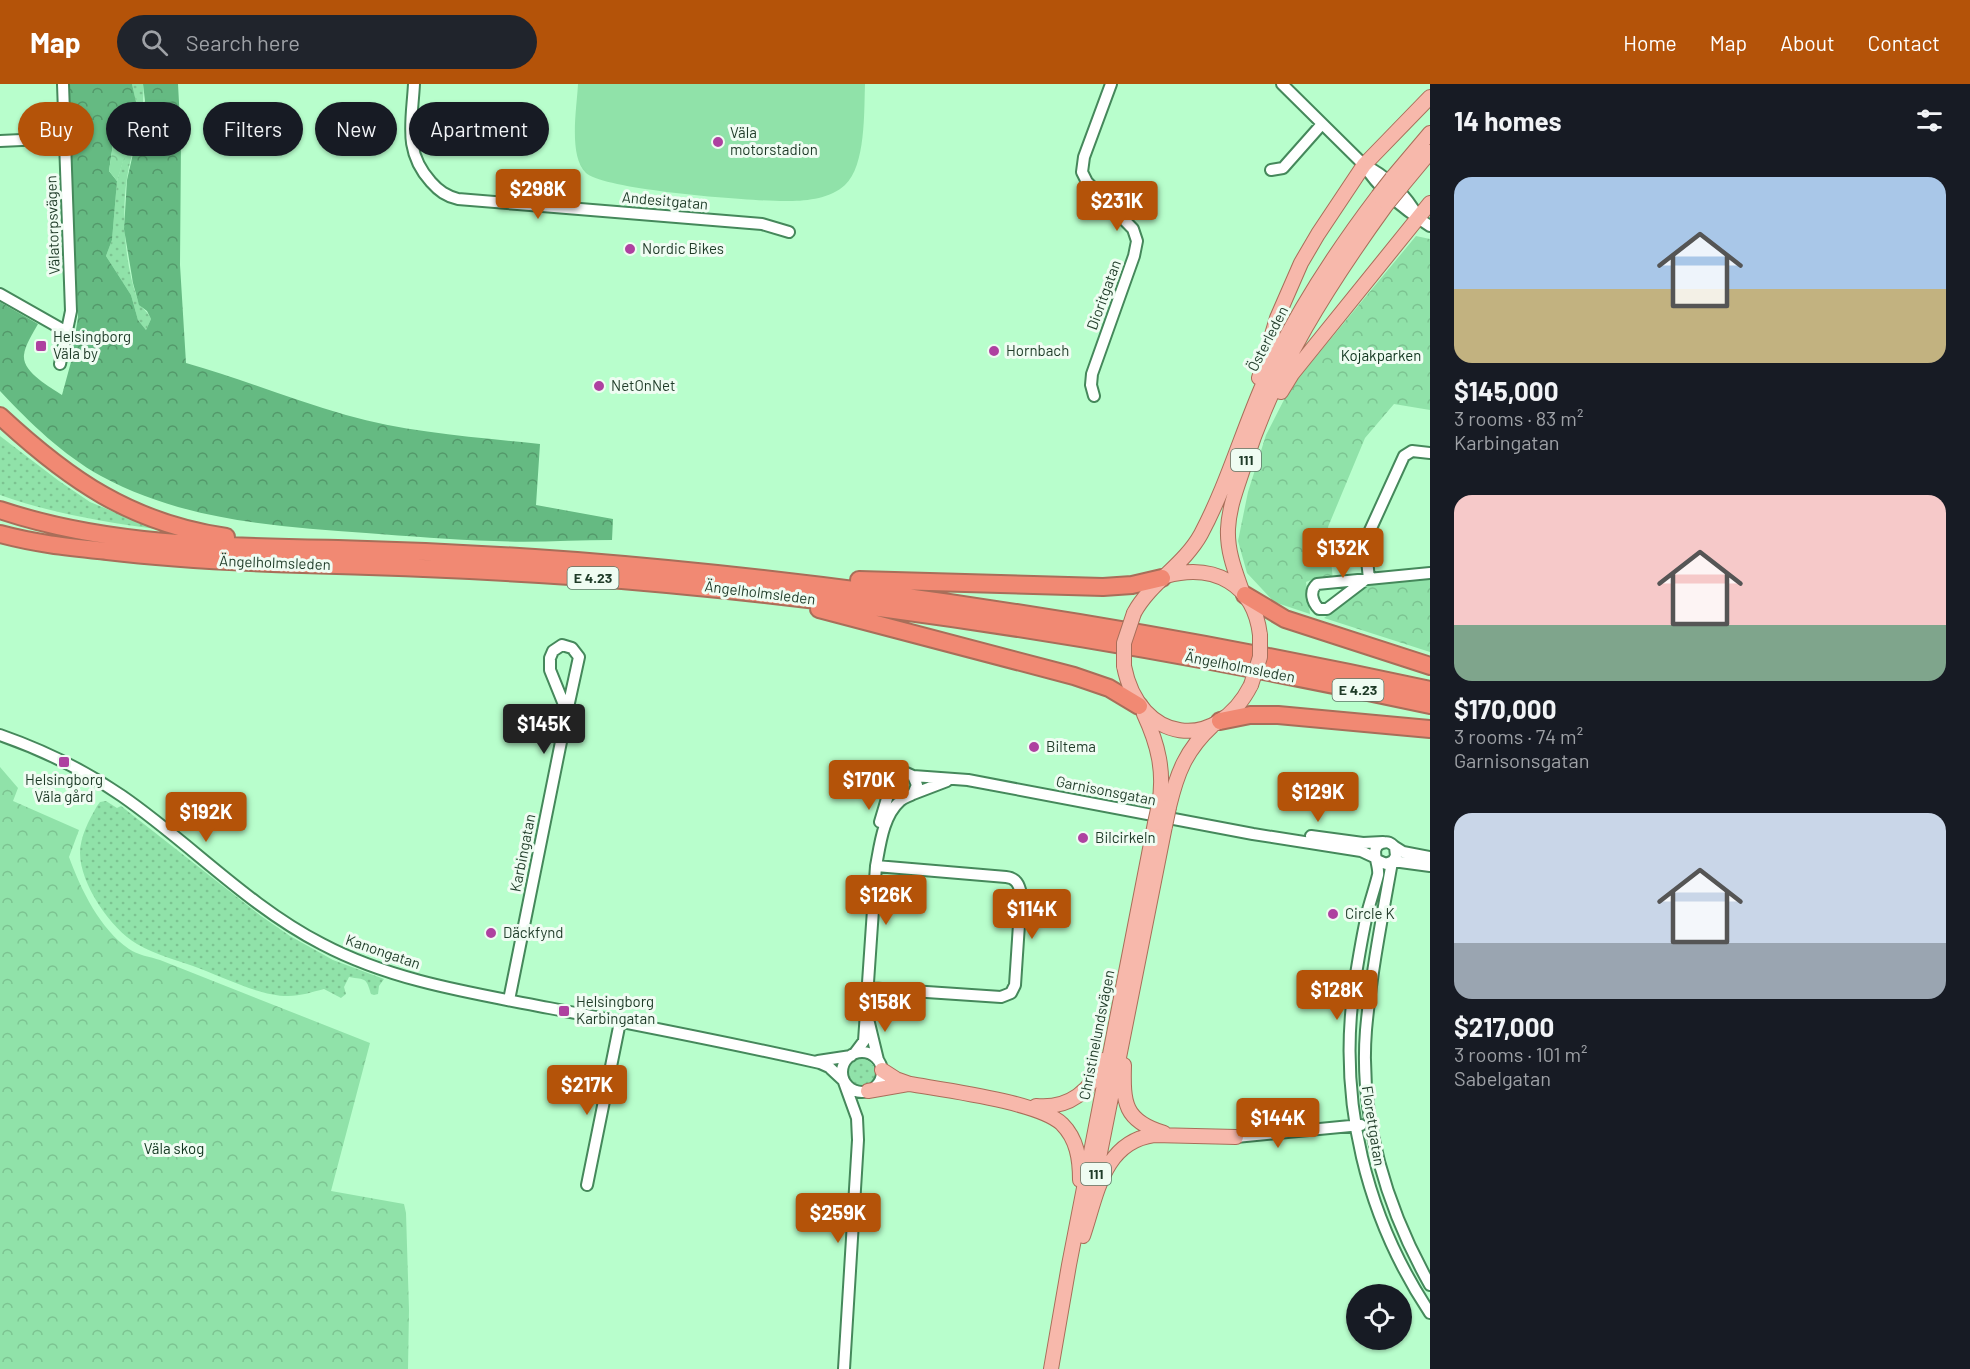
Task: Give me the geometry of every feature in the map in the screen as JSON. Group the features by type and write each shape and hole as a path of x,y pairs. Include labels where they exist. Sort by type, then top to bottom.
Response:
{"highway":[{"path":"0,416 58,467 121,506 193,530 286,548"},
{"name":"E 4.23","path":"0,510 99,534 171,542 286,548"},
{"name":"E 4.23","path":"0,526 82,549"},
{"path":"0,534 53,546 82,549"},
{"name":"Ängelholmsleden","path":"286,548 516,557 721,574 926,598 1068,620 1430,690"},
{"name":"Ängelholmsleden","path":"82,549 177,559 528,573 752,592 973,620 1073,636 1430,705"},
{"path":"721,574 759,572 881,581 1103,587 1132,585 1163,577"},
{"path":"752,592 1074,676 1109,688 1140,708"},
{"path":"1244,593 1285,619 1430,666"},
{"path":"1216,724 1241,717 1278,715 1430,729"}],"main road":[{"path":"1255,420 1267,348 1287,292 1318,234 1364,165 1430,97"},
{"name":"Österleden","path":"1244,593 1230,553 1229,522 1232,501 1274,361 1300,310 1339,249 1383,200 1430,133"},
{"name":"Österleden","path":"1397,182 1430,152"},
{"path":"1255,420 1430,203"},
{"name":"Österleden","path":"1163,577 1189,553 1200,536 1255,420"},
{"path":"1163,577 1192,572 1207,573 1225,580 1244,593"},
{"name":"111","path":"1140,708 1128,684 1124,666 1124,644 1134,613 1145,594 1163,577"},
{"name":"111","path":"1216,724 1236,707 1251,685 1260,657 1260,635 1253,609 1244,593"},
{"path":"1140,708 1157,722 1172,729 1188,730 1216,724"},
{"name":"Christinelundsvägen","path":"1140,708 1155,738 1160,760 1164,806"},
{"name":"Christinelundsvägen","path":"1051,1369 1119,1006 1164,806 1188,753 1216,724"},
{"name":"Christinelundsvägen","path":"1059,1369 1083,1236 1135,978 1160,824"},
{"path":"1135,978 1124,1066 1126,1100 1137,1121 1151,1129 1168,1134"},
{"path":"881,1067 896,1079 910,1084 1022,1105 1042,1107 1060,1105 1083,1092 1100,1069 1119,1006"},
{"path":"867,1092 910,1084"},
{"path":"1022,1105 1057,1119 1069,1132 1078,1153 1080,1179 1069,1265"},
{"path":"1083,1236 1102,1178 1114,1156 1122,1148 1137,1139 1168,1134 1236,1137"}],"street":[{"name":"Välatorpsvägen","path":"63,84 64,102"},
{"name":"Andesitgatan","path":"414,84 412,151 424,173 446,196 465,200 762,224 789,232"},
{"name":"Dioritgatan","path":"1094,396 1092,374 1134,256 1137,241 1133,229 1087,182 1082,172 1084,157 1112,84"},
{"path":"1282,84 1364,165 1376,170 1411,203 1418,218 1430,226"},
{"path":"1270,170 1283,168 1322,124"},
{"path":"0,141 18,140"},
{"name":"Välatorpsvägen","path":"60,364 71,311 66,156"},
{"path":"0,294 67,332"},
{"path":"1367,579 1367,537 1404,456 1412,451 1430,453"},
{"path":"1367,579 1327,609 1319,609 1312,600 1313,589 1317,584 1367,579 1430,573"},
{"name":"Karbingatan","path":"509,1000 579,657 574,650 562,645 553,651 550,666 567,712"},
{"name":"Kanongatan","path":"0,735 51,755 94,778 122,796 260,905 320,943 381,970 509,1000 814,1062 829,1066 844,1081"},
{"name":"Garnisonsgatan","path":"891,785 895,776 904,772 913,776 984,783 1254,834 1361,851 1386,864 1392,862 1430,866"},
{"path":"857,1118 844,1081 843,1066 864,1041 876,866 881,841 892,810 909,796 916,785 913,776"},
{"name":"Garnisonsgatan","path":"909,796 932,785 954,780"},
{"path":"891,785 895,794 909,796"},
{"path":"881,841 880,824 891,785"},
{"name":"Garnisonsgatan","path":"1254,834 1282,834 1363,843 1389,843 1403,852 1430,857"},
{"path":"1377,859 1376,848 1383,843"},
{"path":"1392,862 1396,856 1395,847"},
{"name":"Florettgatan","path":"1377,859 1378,875 1354,988 1351,1079 1355,1125 1362,1162 1379,1217 1404,1271 1430,1313"},
{"name":"Florettgatan","path":"1392,862 1370,993 1366,1031 1367,1081 1371,1123 1380,1165 1396,1215 1430,1285"},
{"path":"867,988 1001,997 1011,993 1015,985 1021,894 1015,880 1009,877 876,866"},
{"path":"844,1369 858,1165 857,1118 861,1101 867,1092 877,1085 881,1067 873,1044 866,1008"},
{"path":"587,1185 620,1022"},
{"path":"853,1054 870,1054 881,1067"},
{"name":"Kanongatan","path":"814,1062 853,1054"},
{"path":"844,1081 851,1090 867,1092"},
{"path":"1236,1137 1371,1123"}],"green space":[{"path":"68,84 132,84 136,102 106,102 106,156 111,156 109,171 117,181 112,240 106,256 131,295 138,320 146,330 151,319 147,311 139,305 124,229 127,180 132,156 181,156 180,265 186,363 370,421 442,434 540,444 536,505 613,519 612,540 523,542 462,540 298,528 230,519 164,503 132,491 87,468 48,438 0,391 0,302 38,324 26,347 24,355 27,367 62,395 71,362 78,317 71,156 94,156 94,102 69,102"},
{"path":"132,84 143,84 142,102 136,102"},
{"path":"143,84 178,84 179,102 145,102"},
{"name":"Väla motorstadion","path":"578,84 865,84 864,123 857,165 845,185 833,193 819,198 796,201 683,194 621,185 598,179 586,173 577,155 575,131"},
{"path":"111,156 125,156 117,181 109,171"},
{"path":"124,156 132,156 125,193 124,224 127,256 134,287 139,303 151,319 146,330 138,320 131,295 106,256 112,240 117,181"},
{"name":"Kojakparken","path":"1416,236 1430,239 1430,410 1394,404 1365,438 1328,527 1333,581 1316,578 1306,582 1310,614 1274,602 1247,573 1238,541 1248,492 1266,435 1290,388"},
{"path":"0,436 90,502 156,529 77,516 0,495"},
{"path":"1430,579 1430,652 1324,618 1366,586 1376,583"},
{"name":"Väla skog","path":"0,767 18,788 13,801 79,830 69,857 74,870 100,920 129,949 370,1043 331,1191 404,1204 409,1310 408,1369 0,1369"},
{"path":"106,801 117,808 121,806 261,916 290,936 333,960 384,979 379,986 378,994 371,994 365,980 349,977 344,987 346,994 341,998 324,989 293,996 267,993 152,951 127,937 117,928 99,904 85,878 81,865 80,847 86,829 97,806 100,802"},
{"path":"861,1059 871,1063 875,1073 871,1083 861,1087 851,1083 847,1073 851,1063"}],"place":[{"name":"Väla motorstadion","path":"718,142"},
{"name":"Nordic Bikes","path":"630,249"},
{"name":"Helsingborg Väla by","path":"41,346"},
{"name":"Hornbach","path":"994,351"},
{"name":"NetOnNet","path":"599,386"},
{"name":"Biltema","path":"1034,747"},
{"name":"Helsingborg Väla gård","path":"64,762"},
{"name":"Bilcirkeln","path":"1083,838"},
{"name":"Circle K","path":"1333,914"},
{"name":"Däckfynd","path":"491,933"},
{"name":"Helsingborg Karbingatan","path":"564,1011"}]}
